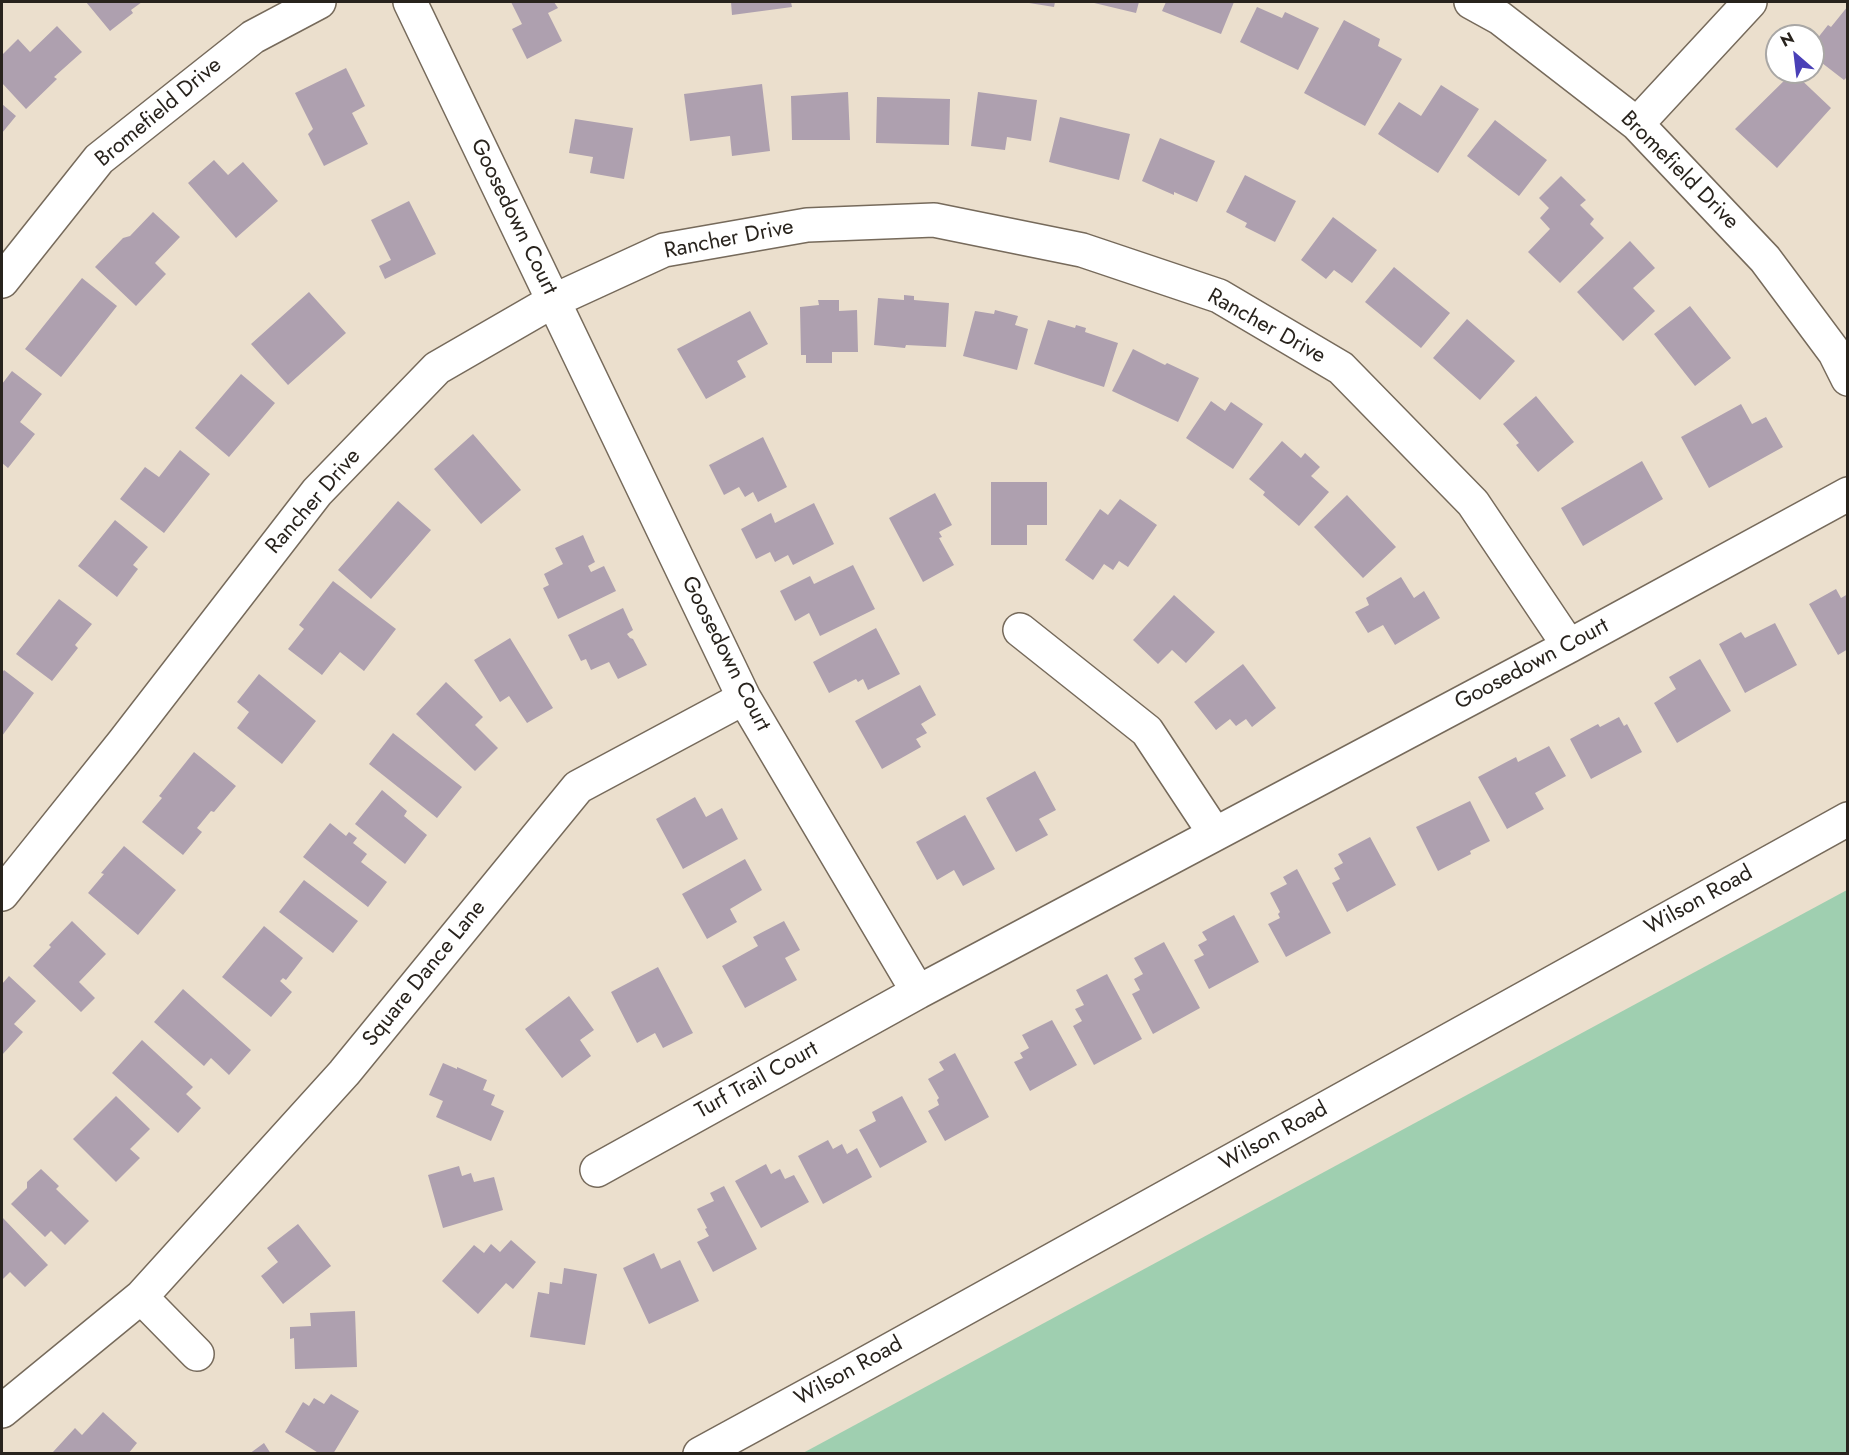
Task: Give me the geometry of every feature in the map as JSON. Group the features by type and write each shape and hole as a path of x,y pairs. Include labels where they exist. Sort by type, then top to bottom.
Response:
{"street":[{"name":"Bromefield Drive","path":"2,281 99,159 253,37 319,2"},
{"name":"Goosedown Court","path":"410,2 744,698 918,992 1569,646 1848,494"},
{"name":"Bromefield Drive","path":"1472,2 1500,18 1637,124 1765,259 1835,353 1848,379"},
{"path":"1637,124 1750,2"},
{"name":"Rancher Drive","path":"3,888 317,492 437,369 553,301 664,250 807,225 934,220 1083,250 1219,296 1341,368 1473,503 1569,646"},
{"path":"1020,630 1148,731 1215,834"},
{"name":"Square Dance Lane","path":"2,1411 141,1297 344,1073 578,787 744,698"},
{"name":"Wilson Road","path":"700,1454 1848,819"},
{"name":"Turf Trail Court","path":"597,1170 918,992"},
{"path":"141,1297 197,1354"}],"green space":[{"path":"1847,890 1847,1453 803,1453"}],"building":[{"path":"86,2 142,2 131,10 133,13 110,31"},
{"path":"511,2 554,2 558,8 548,13 562,41 527,59 512,29 522,24"},
{"path":"731,2 791,2 792,7 732,15"},
{"path":"1023,2 1055,2 1054,7"},
{"path":"1090,2 1139,2 1136,13"},
{"path":"1166,2 1234,2 1221,34 1162,11"},
{"path":"1848,6 1848,76 1844,80 1825,65 1825,29 1828,25 1831,27"},
{"path":"1257,7 1282,18 1285,12 1319,28 1298,70 1240,42"},
{"path":"1344,20 1380,39 1378,46 1402,59 1365,126 1304,93"},
{"path":"57,26 82,52 54,77 57,79 26,109 2,83 2,55 18,39 30,52"},
{"path":"346,68 365,106 352,113 368,144 324,166 308,134 313,129 295,93"},
{"path":"762,84 770,151 732,156 730,136 690,141 684,94"},
{"path":"1781,84 1806,84 1831,108 1777,168 1735,129"},
{"path":"1441,85 1479,109 1438,173 1378,134 1399,102 1421,116"},
{"path":"848,92 850,140 792,140 791,96"},
{"path":"978,92 1037,100 1031,141 1007,137 1005,150 971,146"},
{"path":"877,97 950,99 949,145 876,143"},
{"path":"2,104 16,116 2,133"},
{"path":"1060,117 1130,134 1119,180 1049,162"},
{"path":"575,119 633,128 624,179 590,173 593,157 569,153"},
{"path":"1495,120 1547,160 1519,196 1467,156"},
{"path":"1160,138 1215,161 1197,202 1142,181"},
{"path":"214,160 228,175 243,162 278,201 236,238 188,183"},
{"path":"1245,175 1296,201 1275,242 1245,227 1247,223 1226,212"},
{"path":"1561,176 1586,200 1580,205 1594,219 1590,224 1604,238 1560,283 1528,252 1550,229 1540,218 1549,208 1539,198"},
{"path":"409,201 436,254 385,279 379,266 391,260 371,220"},
{"path":"153,212 180,237 155,263 166,274 136,306 95,267"},
{"path":"1333,217 1377,250 1352,283 1334,270 1326,279 1301,260"},
{"path":"1630,241 1655,268 1633,288 1655,311 1623,341 1577,292"},
{"path":"1394,267 1450,313 1421,348 1365,302"},
{"path":"82,278 117,306 61,377 25,349"},
{"path":"309,292 346,333 288,385 251,344"},
{"path":"904,295 914,296 914,300 949,303 946,347 906,345 905,348 874,345 878,298 904,300"},
{"path":"818,300 839,300 839,311 857,310 858,352 832,352 832,363 806,363 806,355 801,355 800,307 819,305"},
{"path":"1690,306 1731,358 1695,386 1654,334"},
{"path":"995,310 1018,316 1015,325 1028,329 1017,370 963,356 975,311 994,314"},
{"path":"750,311 768,344 737,361 746,377 706,399 677,349"},
{"path":"1467,319 1515,361 1480,400 1433,358"},
{"path":"1048,320 1075,328 1076,325 1086,328 1085,332 1118,343 1104,387 1034,364"},
{"path":"1133,349 1199,378 1178,422 1112,391"},
{"path":"12,371 42,394 20,422 35,434 8,468 2,463 2,384"},
{"path":"241,374 275,403 229,457 195,428"},
{"path":"1536,396 1574,442 1538,472 1516,445 1519,443 1503,424"},
{"path":"1211,401 1225,411 1231,402 1263,424 1233,469 1186,438"},
{"path":"1741,404 1752,424 1766,417 1783,447 1709,488 1681,437"},
{"path":"473,434 521,490 481,524 434,469"},
{"path":"763,437 787,487 758,502 753,492 745,497 739,487 724,495 709,465"},
{"path":"1282,441 1301,458 1305,453 1320,467 1311,476 1329,492 1299,526 1263,495 1265,492 1249,479"},
{"path":"180,450 210,474 164,533 120,499 145,467 159,477"},
{"path":"1642,461 1663,499 1583,546 1561,508"},
{"path":"991,482 1047,482 1047,525 1027,525 1027,545 991,545"},
{"path":"935,493 952,525 939,532 942,537 939,538 954,565 923,582 889,518"},
{"path":"1347,495 1396,547 1363,578 1314,527"},
{"path":"1120,499 1157,525 1128,567 1119,561 1113,570 1104,564 1093,580 1065,560 1100,509 1108,515"},
{"path":"398,501 431,530 371,599 338,570"},
{"path":"814,503 834,544 793,565 788,555 775,562 770,552 756,559 741,529 771,513 775,523"},
{"path":"115,520 148,547 133,565 138,569 117,597 78,566"},
{"path":"583,535 595,562 588,566 591,572 604,566 616,591 558,619 543,588 549,585 544,574 563,564 555,548"},
{"path":"853,565 875,609 820,636 809,613 795,621 780,591 810,576 814,584"},
{"path":"1401,577 1414,598 1424,591 1440,618 1395,645 1383,625 1368,633 1355,612 1369,605 1366,598"},
{"path":"333,581 396,629 364,671 340,652 322,675 288,649 304,629 299,625"},
{"path":"1836,589 1841,598 1848,594 1848,649 1838,655 1809,604"},
{"path":"1174,595 1215,632 1186,663 1172,650 1158,664 1133,640"},
{"path":"59,599 92,624 75,645 78,648 52,681 16,654"},
{"path":"623,608 633,630 627,634 633,639 647,665 618,679 609,662 591,670 586,659 581,661 568,635"},
{"path":"1775,623 1797,665 1745,693 1719,644 1741,632 1745,638"},
{"path":"876,628 900,674 868,690 863,679 858,682 856,679 829,693 813,662"},
{"path":"510,638 553,708 527,723 509,696 500,702 474,660"},
{"path":"1700,659 1731,711 1677,743 1654,703 1676,689 1669,677"},
{"path":"1243,664 1276,708 1252,727 1246,719 1236,726 1230,719 1216,730 1194,702"},
{"path":"4,670 34,693 2,736 2,673"},
{"path":"259,674 316,721 282,764 237,728 249,712 237,702"},
{"path":"446,682 483,717 475,725 498,748 475,771 416,714"},
{"path":"920,685 936,715 921,724 927,733 916,739 921,747 882,769 855,721"},
{"path":"1619,717 1624,726 1627,724 1642,752 1591,779 1570,739 1598,724 1600,727"},
{"path":"393,733 462,787 437,818 369,764"},
{"path":"1549,746 1566,776 1535,793 1544,809 1507,829 1478,777 1516,757 1518,762"},
{"path":"194,752 236,786 197,828 202,832 183,855 142,822 162,798 159,796"},
{"path":"1035,771 1056,810 1039,819 1048,835 1016,852 986,798"},
{"path":"382,790 407,811 404,816 427,835 405,864 355,824"},
{"path":"695,797 706,817 722,808 738,839 683,869 656,819"},
{"path":"1470,801 1490,841 1438,871 1416,827"},
{"path":"965,815 995,869 963,886 954,870 937,880 916,842"},
{"path":"330,823 346,836 349,832 357,838 353,843 367,854 361,862 387,882 368,907 303,857"},
{"path":"1370,837 1396,885 1347,912 1332,883 1340,879 1334,868 1343,863 1338,854"},
{"path":"124,846 176,890 138,935 88,893 104,874 101,873"},
{"path":"745,859 762,890 730,909 737,922 707,939 682,894"},
{"path":"1297,869 1331,933 1286,957 1268,924 1280,918 1278,914 1280,912 1270,893 1287,884 1283,877"},
{"path":"304,880 358,921 333,953 279,912"},
{"path":"1234,915 1259,962 1209,989 1194,960 1204,955 1198,945 1207,940 1202,932"},
{"path":"72,921 106,954 79,982 95,998 81,1012 33,966"},
{"path":"784,921 800,950 785,958 797,980 745,1008 722,966 758,946 753,937"},
{"path":"264,926 303,958 286,980 283,978 280,981 292,992 271,1017 222,977"},
{"path":"1164,942 1200,1008 1153,1034 1132,994 1140,990 1134,979 1143,974 1134,958"},
{"path":"658,967 693,1033 663,1048 655,1033 637,1043 611,992"},
{"path":"1107,974 1142,1039 1094,1065 1073,1026 1082,1021 1075,1009 1084,1005 1076,990"},
{"path":"9,976 36,1001 14,1024 23,1032 2,1055 2,984"},
{"path":"183,989 251,1050 229,1075 211,1058 204,1066 154,1022"},
{"path":"569,996 594,1030 580,1040 591,1056 562,1078 525,1029"},
{"path":"1052,1020 1077,1065 1030,1091 1014,1062 1023,1058 1020,1053 1029,1048 1022,1035"},
{"path":"142,1040 193,1087 186,1094 201,1108 178,1133 112,1073"},
{"path":"955,1053 989,1117 945,1141 928,1111 939,1105 937,1100 939,1098 928,1079 944,1070 939,1062"},
{"path":"443,1063 487,1080 483,1090 495,1095 491,1105 504,1111 491,1141 436,1117 443,1101 429,1095"},
{"path":"116,1096 150,1129 130,1149 140,1158 116,1182 73,1139"},
{"path":"902,1096 927,1142 880,1168 859,1130 876,1121 872,1112"},
{"path":"828,1140 833,1149 842,1144 847,1154 857,1148 872,1177 823,1204 798,1156"},
{"path":"766,1164 771,1174 780,1169 785,1179 794,1175 809,1202 761,1228 735,1181"},
{"path":"459,1166 462,1176 471,1173 474,1182 494,1177 503,1210 443,1228 428,1175"},
{"path":"41,1169 59,1186 56,1189 89,1221 65,1245 51,1231 45,1237 11,1204 27,1188 27,1182"},
{"path":"724,1186 757,1249 713,1272 697,1242 709,1236 697,1209 714,1201 710,1193"},
{"path":"2,1217 48,1265 25,1287 10,1272 2,1280"},
{"path":"298,1224 331,1266 283,1304 261,1276 278,1262 267,1248"},
{"path":"511,1240 536,1262 513,1289 506,1283 478,1314 442,1281 474,1245 484,1253 491,1244 500,1252"},
{"path":"654,1253 661,1269 680,1260 699,1301 649,1324 623,1268"},
{"path":"564,1268 597,1274 585,1345 530,1337 538,1292 549,1294 550,1282 562,1284"},
{"path":"355,1311 357,1367 295,1369 294,1338 290,1339 290,1327 311,1326 310,1313"},
{"path":"331,1394 359,1411 333,1454 320,1454 285,1432 303,1402 309,1406 314,1398 324,1404"},
{"path":"103,1412 137,1443 128,1454 53,1452 75,1428 82,1435"},
{"path":"264,1443 271,1454 249,1454"}]}
